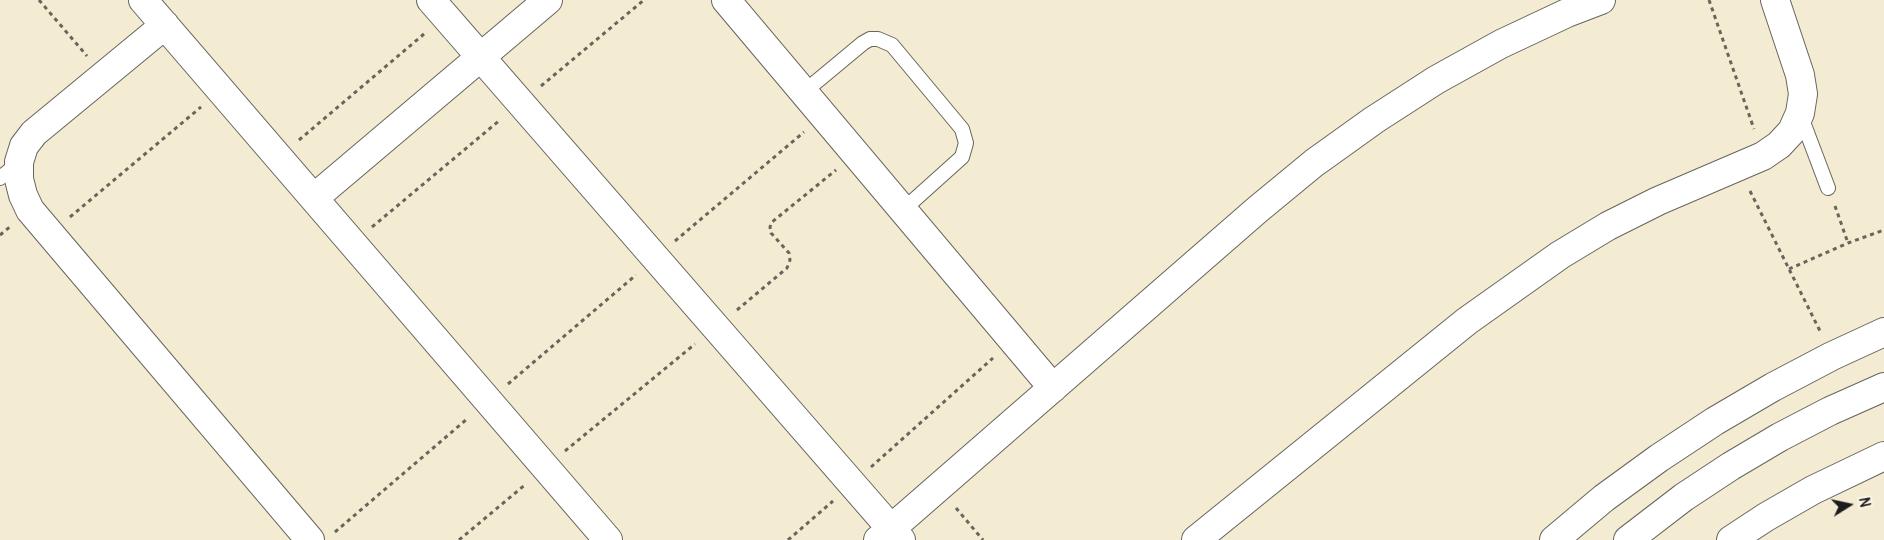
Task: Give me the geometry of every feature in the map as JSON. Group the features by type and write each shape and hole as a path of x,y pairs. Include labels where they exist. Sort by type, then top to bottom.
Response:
{"street":[{"path":"143,0 608,540"},
{"path":"314,198 548,0"},
{"path":"726,0 1053,388"},
{"path":"438,8 852,484 890,536 939,487 1264,204 1314,163 1374,120 1436,80 1501,44 1567,12 1601,0"},
{"path":"1196,540 1467,321 1529,276 1608,226 1658,201 1763,156 1780,145 1792,131 1800,113 1803,94 1800,75 1775,0"},
{"path":"165,25 34,132 10,170 19,179 23,195 30,210 50,234 322,537"},
{"path":"1554,540 1604,498 1659,458 1715,421 1773,387 1832,356 1884,332"},
{"path":"1628,540 1684,497 1731,466 1797,428 1884,387"},
{"path":"1731,540 1813,490 1884,456"}],"lane":[{"path":"804,92 863,43 870,39 885,41 898,53 962,129 966,143 962,157 903,210"},
{"path":"1800,113 1828,188"}],"path":[{"path":"39,0 104,76"},
{"path":"352,243 644,0"},
{"path":"1709,0 1763,156"},
{"path":"279,158 438,8"},
{"path":"50,234 221,90"},
{"path":"322,537 488,401 823,115"},
{"path":"459,540 787,268 790,260 788,253 771,233 770,226 772,222 856,154"},
{"path":"1738,167 1832,356"},
{"path":"1828,188 1848,243"},
{"path":"1789,269 1848,243 1884,230"},
{"path":"788,540 1013,340"},
{"path":"939,487 983,540"}]}
